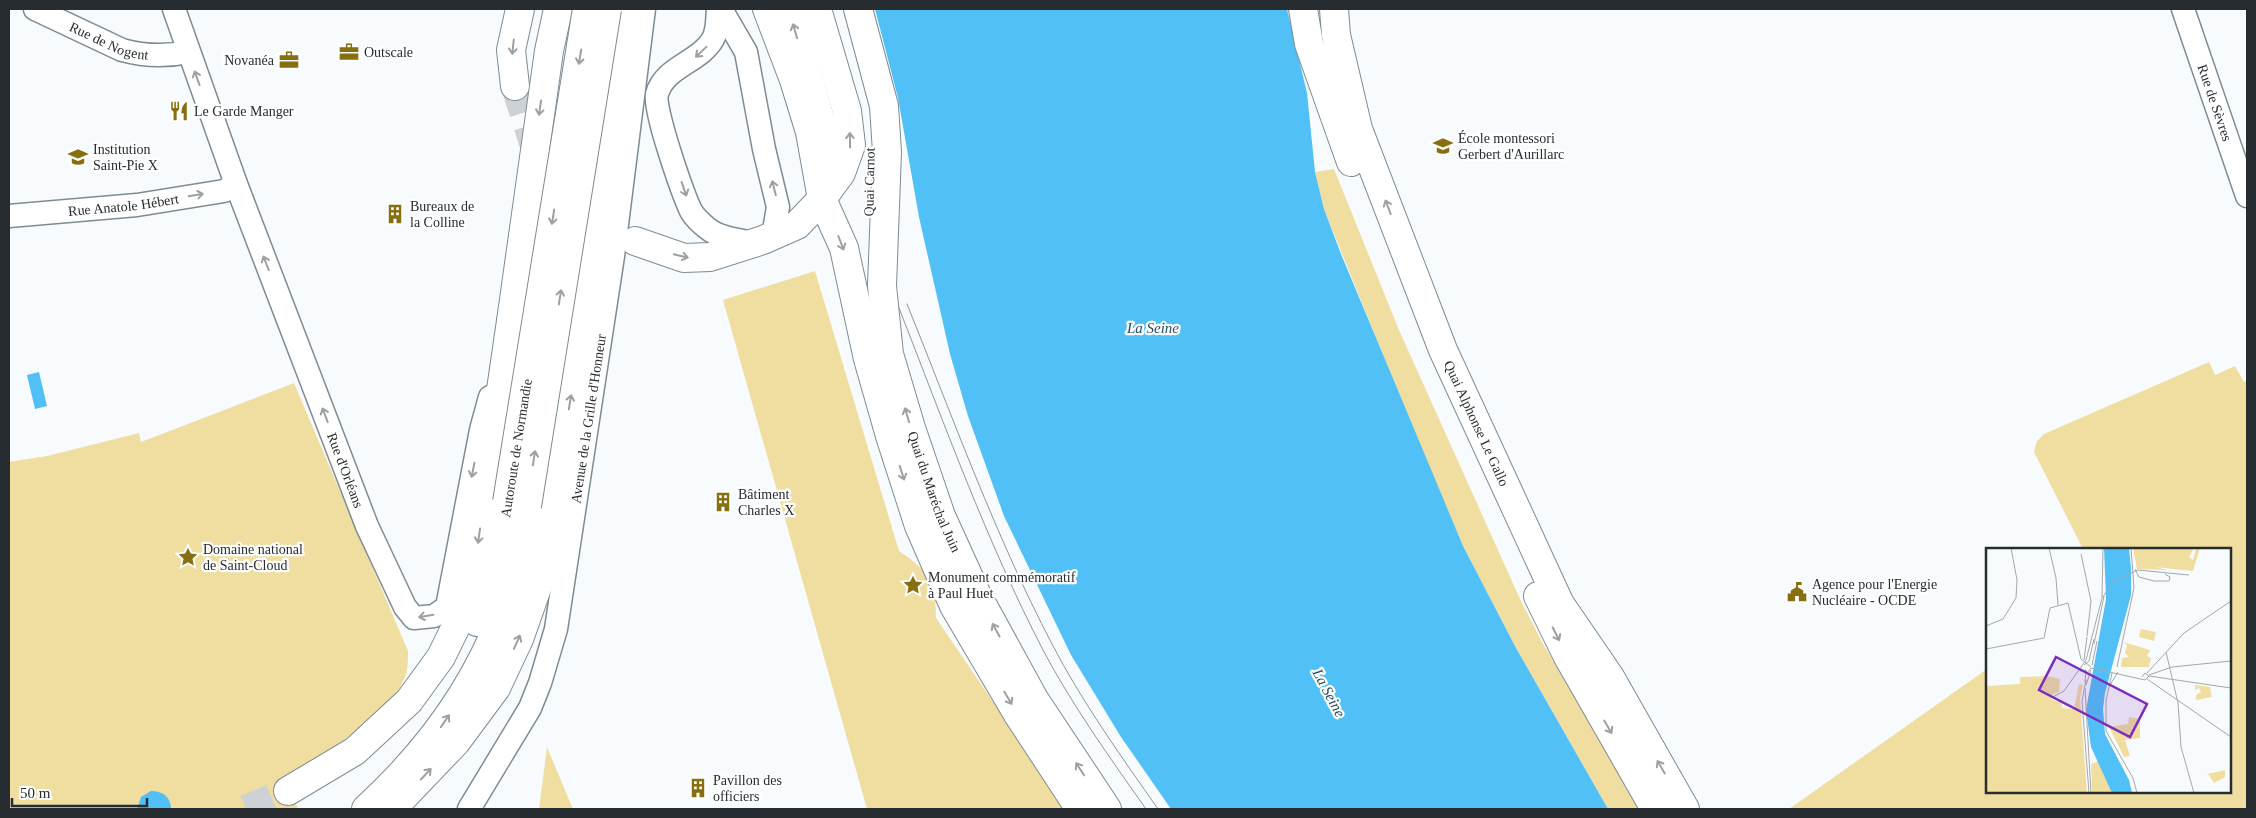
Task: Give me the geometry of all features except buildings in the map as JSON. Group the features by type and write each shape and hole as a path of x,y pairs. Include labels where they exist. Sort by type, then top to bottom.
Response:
{"main road":[{"path":"516,86 511,50 520,9"},
{"path":"511,321 548,51 558,9"},
{"name":"Autoroute de Normandie","path":"366,809 388,790 440,729 475,677 497,629 515,579 517,504 587,9"},
{"name":"Autoroute de Normandie","path":"511,321 475,568 463,612 441,657 409,701 354,751 290,798 365,763 421,713 456,666 478,619 517,504 606,9"},
{"path":"598,215 608,21 611,9"},
{"path":"392,809 456,742 496,688 519,639 538,585 560,468 598,215 606,186 615,122 618,22 621,9"},
{"path":"767,9 794,80 810,132 822,199 844,248 868,359"},
{"path":"789,9 823,128 828,161 822,199"},
{"name":"Quai Carnot","path":"634,241 684,258 710,257 763,240 798,225 822,199 841,173 851,145 847,111 817,9"},
{"name":"Quai Carnot","path":"841,9 867,109 871,151 866,287 868,359"},
{"name":"Quai Carnot","path":"858,9 884,106 887,152 882,286"},
{"name":"Quai Alphonse Le Gallo","path":"1303,9 1309,44 1345,115 1431,366 1548,618 1567,655 1655,809"},
{"path":"1319,9 1345,115"},
{"name":"Quai Alphonse Le Gallo","path":"1334,9 1345,115 1358,129 1443,350 1560,604 1610,677 1685,809"},
{"path":"1345,115 1350,9"},
{"name":"Quai du Maréchal Juin","path":"882,286 889,354 911,428 941,516 976,595 1029,690 1107,809"},
{"name":"Quai du Maréchal Juin","path":"868,359 890,436 920,526 954,606 1016,713 1080,809"}],"street":[{"name":"Rue de Nogent","path":"35,9 122,50 136,54 166,56 188,52"},
{"name":"Rue d'Orléans","path":"174,9 236,184 367,526 405,607 414,618 434,616 447,607 481,430 511,321"},
{"name":"Avenue de la Grille d'Honneur","path":"468,809 530,708 540,684 556,629 613,256 644,9"},
{"path":"719,9 746,52 764,149 778,208 763,240 724,236 707,228 692,212 661,125 657,104 658,93 667,75 702,53 714,37 719,9"},
{"name":"Rue de Sèvres","path":"2183,9 2247,196"},
{"name":"Rue Anatole Hébert","path":"9,216 137,205 224,191 236,184"}],"shaded area":[{"path":"1334,169 1399,330 1520,599 1542,642 1640,809 1608,809 1516,648 1463,546 1411,424 1324,209 1315,172"},
{"path":"815,271 899,551 917,564 928,578 934,595 936,618 1066,809 867,809 723,300"},
{"path":"2209,362 2215,375 2235,366 2244,382 2247,381 2247,809 1789,809 1986,670 1986,793 2231,793 2231,548 2082,548 2034,452 2037,441 2044,434"},
{"name":"Domaine national de Saint-Cloud","path":"294,383 408,651 407,671 399,690 387,705 354,733 285,777 298,809 9,809 9,462 47,456 139,433 141,442"},
{"path":"547,747 573,809 539,809"}],"water":[{"name":"La Seine","path":"875,9 1287,9 1307,93 1315,172 1324,209 1341,254 1463,546 1516,648 1608,809 1171,809 1121,737 1071,655 1004,516 968,416 950,354 919,217 898,98"},
{"path":"39,372 47,406 35,409 27,375"},
{"path":"151,791 159,792 166,796 170,801 171,809 137,809 141,797"}],"tunnel":[{"path":"515,86 533,143 540,153"},
{"path":"246,809 288,791"}],"tram line":[{"path":"907,304 975,476 1031,603 1076,687 1158,809"},
{"path":"899,308 966,481 1022,608 1066,691 1146,809"}],"place":[{"name":"Outscale","path":"349,52"},
{"name":"Novanéa","path":"289,60"},
{"name":"Le Garde Manger","path":"179,111"},
{"name":"École montessori Gerbert d'Aurillarc","path":"1443,146"},
{"name":"Institution Saint-Pie X","path":"78,157"},
{"name":"Bureaux de la Colline","path":"395,214"},
{"name":"Bâtiment Charles X","path":"723,502"},
{"name":"Domaine national de Saint-Cloud","path":"188,557"},
{"name":"Monument commémoratif à Paul Huet","path":"913,585"},
{"name":"Agence pour l'Energie Nucléaire - OCDE","path":"1797,592"},
{"name":"Pavillon des officiers","path":"698,788"}]}
